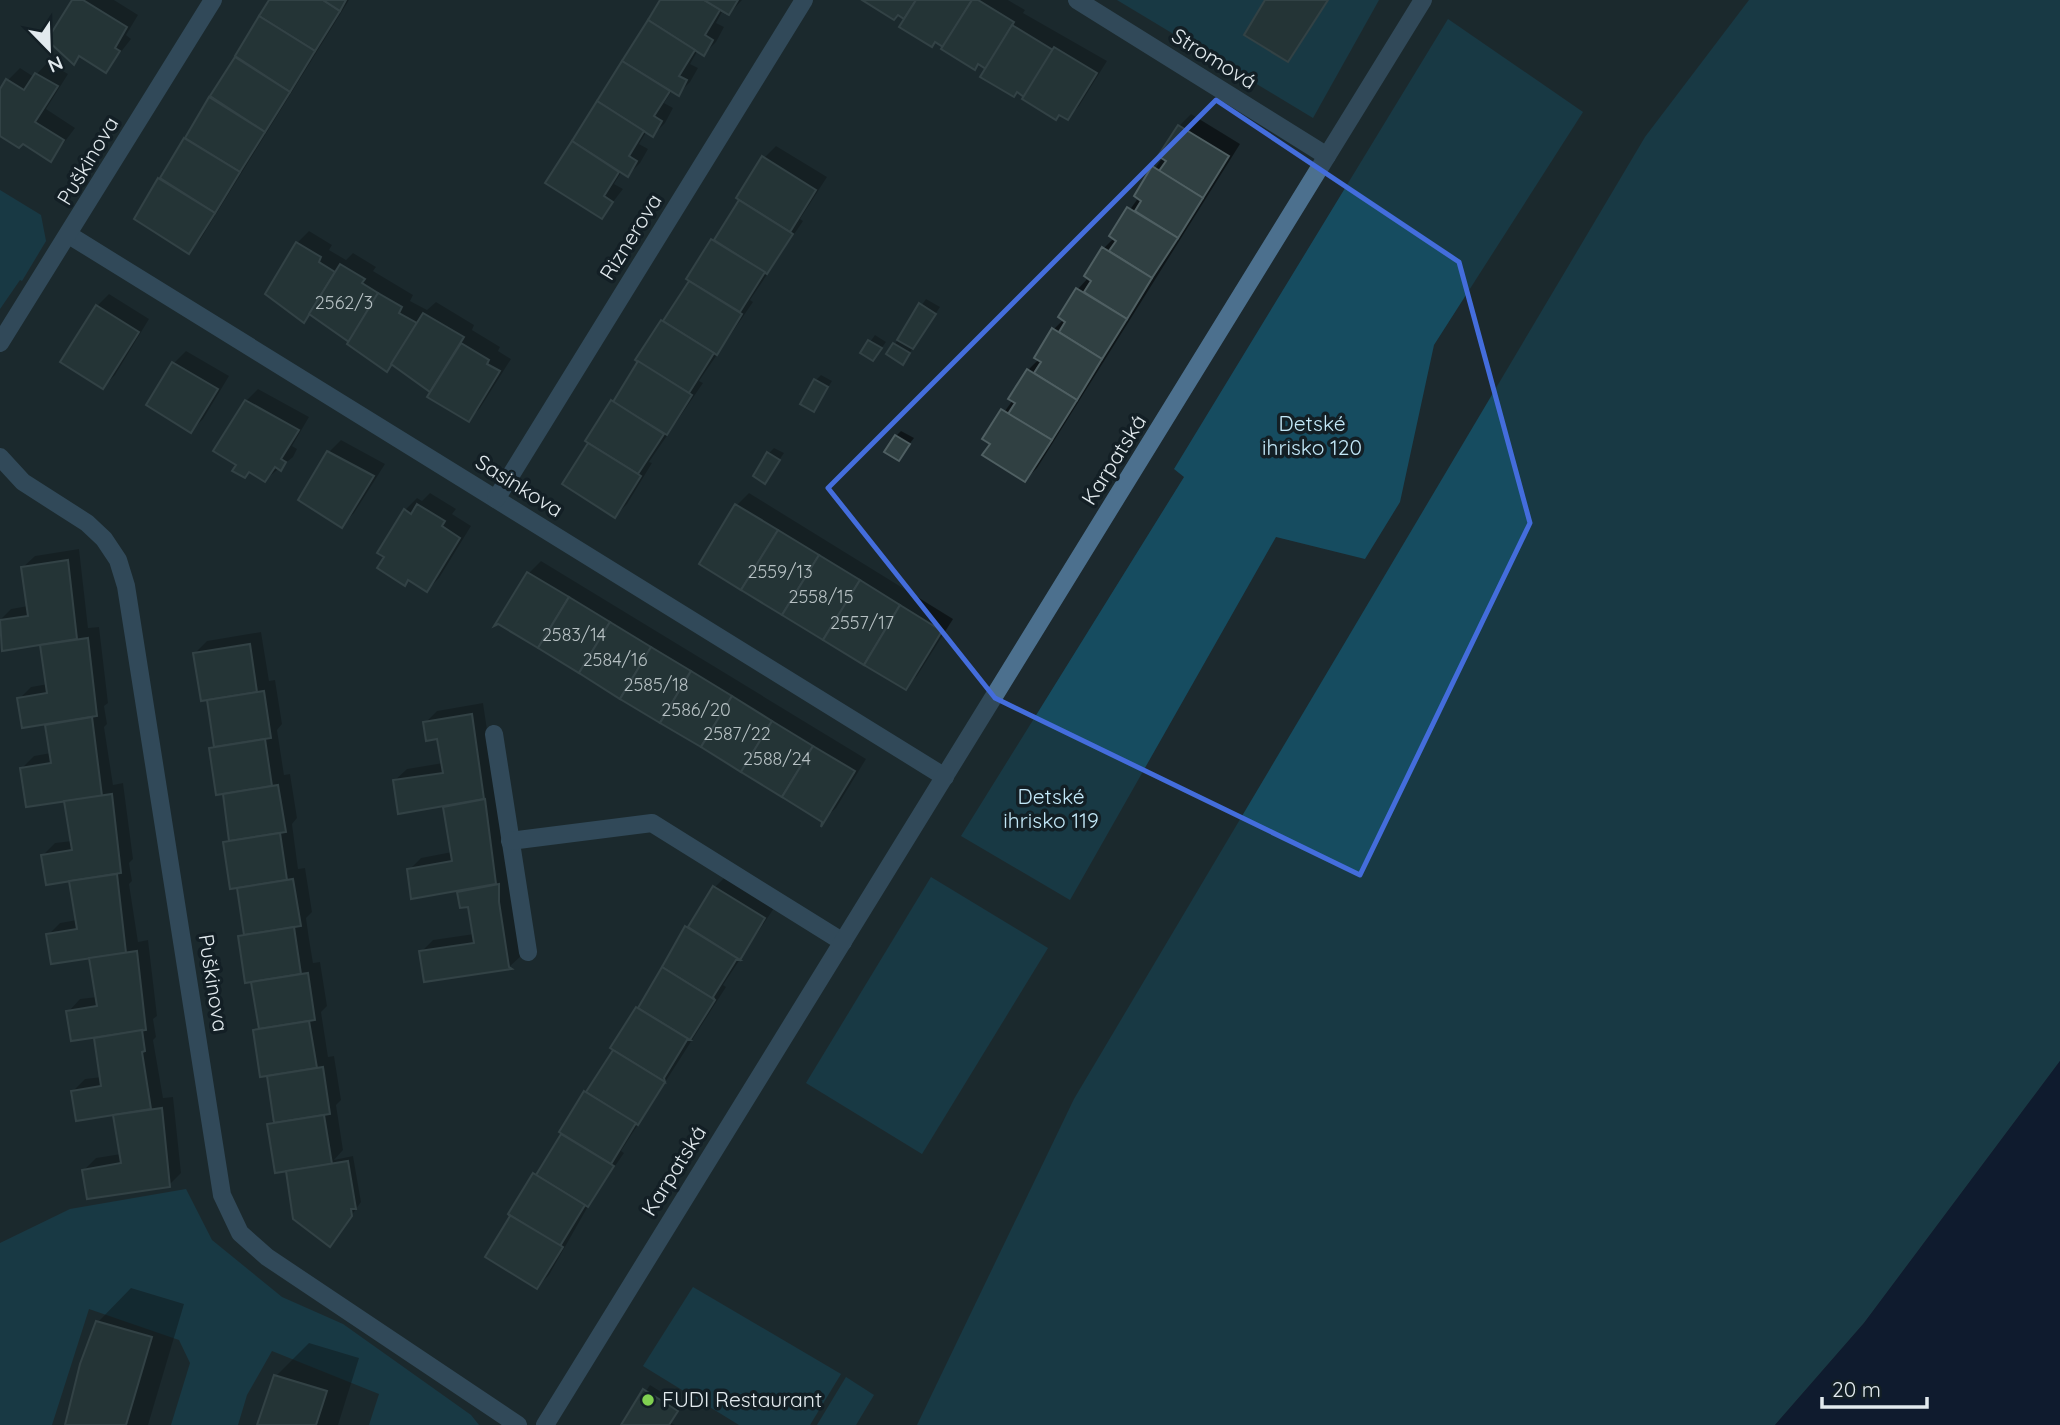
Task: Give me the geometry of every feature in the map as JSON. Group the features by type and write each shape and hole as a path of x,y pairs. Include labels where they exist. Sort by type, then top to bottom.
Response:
{"street":[{"name":"Puškinova","path":"0,343 213,0"},
{"name":"Riznerova","path":"496,499 804,0"},
{"name":"Stromová","path":"1077,0 1327,156"},
{"name":"Karpatská","path":"545,1425 1423,0"},
{"name":"Sasinkova","path":"69,234 945,776"},
{"name":"Puškinova","path":"0,457 23,482 87,523 104,539 118,560 126,586 222,1195 240,1233 276,1264 518,1425"},
{"path":"494,733 528,952"},
{"path":"510,841 652,822 843,942"}],"highlighted area":[{"path":"1216,100 1459,262 1530,523 1360,875 995,698 828,488"}],"green space":[{"path":"1117,0 1379,0 1313,118"},
{"path":"1749,0 2060,0 2060,1061 1864,1323 1775,1425 917,1425 1074,1099 1645,137"},
{"name":"Detské ihrisko 120","path":"1448,19 1583,112 1434,345 1400,502 1365,559 1276,537 1070,900 961,836 1184,477 1174,469"},
{"path":"0,190 41,215 46,241 22,281 20,280 0,309"},
{"path":"931,877 1048,948 922,1154 806,1083"},
{"path":"186,1189 212,1240 282,1297 343,1324 471,1415 479,1425 369,1425 379,1394 272,1351 247,1395 238,1425 171,1425 190,1363 179,1340 89,1309 52,1425 0,1425 0,1243 70,1209"},
{"path":"693,1287 841,1374 810,1425 739,1425 643,1366"},
{"path":"846,1377 874,1395 856,1425 817,1425"}],"shaded area":[{"path":"2060,1061 2060,1425 1775,1425 1864,1323"}],"building":[{"path":"72,0 83,0 127,27 115,48 120,51 106,73 79,56 74,65 47,40"},
{"path":"269,0 323,0 340,11 315,51 259,16"},
{"path":"323,0 346,0 340,11"},
{"path":"660,0 704,0 729,15 720,10 705,35 713,40 704,56 648,20"},
{"path":"704,0 738,0 729,15"},
{"path":"862,0 916,0 904,19 898,15 894,20"},
{"path":"916,0 972,0 943,47 935,42 932,47 899,27"},
{"path":"972,0 978,0 1014,22 986,69 978,64 975,70 941,49"},
{"path":"1265,0 1328,0 1288,62 1244,35"},
{"path":"259,16 315,51 290,92 235,56"},
{"path":"648,20 695,50 679,76 687,80 679,96 622,61"},
{"path":"1012,25 1053,50 1024,97 1017,92 1014,97 980,77"},
{"path":"1054,47 1097,73 1068,120 1059,115 1056,120 1022,99"},
{"path":"235,57 290,92 265,132 210,96"},
{"path":"622,61 670,91 654,116 662,121 653,137 597,101"},
{"path":"35,73 58,86 35,122 64,140 51,162 23,144 19,148 0,136 0,89 6,79 24,90"},
{"path":"209,97 265,132 240,172 185,138"},
{"path":"597,101 644,131 629,156 637,161 628,177 572,141"},
{"path":"1178,125 1229,156 1203,198 1159,171 1166,161 1158,156"},
{"path":"184,138 240,172 215,213 160,178"},
{"path":"572,141 619,172 604,196 613,202 602,219 545,183"},
{"path":"762,156 816,190 790,232 736,198"},
{"path":"1152,166 1203,198 1178,238 1135,211 1141,201 1134,196"},
{"path":"158,178 215,213 189,254 134,219"},
{"path":"739,200 793,234 767,274 714,240"},
{"path":"1127,207 1178,238 1152,278 1109,251 1116,241 1109,236"},
{"path":"711,239 765,272 740,312 686,279"},
{"path":"296,242 321,257 319,262 335,272 304,323 265,294"},
{"path":"1102,247 1152,278 1127,319 1084,292 1091,281 1084,276"},
{"path":"340,264 365,279 362,283 378,293 349,342 309,314"},
{"path":"689,281 742,314 717,355 663,321"},
{"path":"1076,288 1127,319 1102,359 1059,332 1065,322 1058,317"},
{"path":"378,293 402,307 399,313 417,323 387,372 347,344"},
{"path":"919,303 936,314 913,349 897,340"},
{"path":"96,305 139,332 103,389 60,362"},
{"path":"423,313 464,337 430,392 391,364"},
{"path":"661,320 714,353 689,393 635,360"},
{"path":"1052,328 1102,359 1077,400 1034,373 1041,362 1034,358"},
{"path":"868,340 882,348 873,361 860,353"},
{"path":"461,343 489,360 487,364 500,371 469,422 427,397"},
{"path":"893,343 910,353 903,365 886,354"},
{"path":"638,361 692,395 667,435 613,402"},
{"path":"172,362 218,389 191,433 146,405"},
{"path":"1027,369 1077,400 1052,440 1008,414 1015,403 1008,399"},
{"path":"814,379 828,387 814,412 800,404"},
{"path":"245,400 299,430 281,459 286,462 281,471 275,467 265,482 249,472 245,478 232,471 236,465 213,451"},
{"path":"611,400 664,434 638,474 585,441"},
{"path":"1001,409 1052,440 1025,482 982,455 990,444 982,439"},
{"path":"895,435 910,444 899,461 884,452"},
{"path":"588,443 641,476 615,518 562,484"},
{"path":"327,451 374,476 342,528 298,500"},
{"path":"767,452 780,460 765,484 753,476"},
{"path":"417,504 445,521 442,526 460,538 427,592 408,580 405,586 377,568 384,557 377,553 404,509 411,514"},
{"path":"735,504 778,530 741,590 699,564"},
{"path":"778,530 819,555 782,615 741,590"},
{"path":"819,555 860,580 823,640 782,615"},
{"path":"68,560 77,639 2,651 0,620 28,616 21,567"},
{"path":"527,572 569,597 538,648 498,624 494,626"},
{"path":"860,580 900,605 864,665 823,640"},
{"path":"569,597 610,622 579,673 538,648"},
{"path":"900,605 942,631 906,690 864,665"},
{"path":"610,622 651,647 620,699 579,673"},
{"path":"88,638 97,716 22,728 17,698 47,693 40,645"},
{"path":"250,644 257,692 201,701 193,653"},
{"path":"651,647 691,671 660,723 620,699"},
{"path":"691,671 732,696 701,747 660,723"},
{"path":"264,691 271,738 214,747 207,700"},
{"path":"732,696 772,721 741,772 701,747"},
{"path":"472,714 484,799 398,814 393,780 443,773 437,739 426,741 423,722"},
{"path":"92,717 102,796 26,807 20,768 51,763 45,725"},
{"path":"772,721 813,746 782,797 741,772"},
{"path":"265,739 272,786 216,795 209,748"},
{"path":"813,746 855,771 821,827 822,822 782,797"},
{"path":"278,785 286,832 229,841 223,794"},
{"path":"112,794 121,873 46,885 41,855 72,850 64,801"},
{"path":"485,799 496,884 411,899 407,869 452,861 443,807"},
{"path":"280,833 287,880 230,889 223,842"},
{"path":"117,874 126,953 51,964 46,934 77,929 69,881"},
{"path":"293,879 301,926 244,935 237,888"},
{"path":"499,884 499,902 509,967 512,969 424,982 419,951 474,943 468,907 460,908 457,892"},
{"path":"713,886 765,918 740,960 688,927"},
{"path":"685,926 740,960 736,960 713,997 715,1000 662,967"},
{"path":"294,927 301,974 245,983 238,936"},
{"path":"137,951 146,1030 71,1041 66,1011 97,1006 89,958"},
{"path":"662,967 715,1000 690,1040 638,1008"},
{"path":"308,973 315,1020 259,1029 251,982"},
{"path":"636,1007 690,1040 687,1040 664,1078 665,1082 610,1048"},
{"path":"309,1021 317,1068 260,1077 253,1030"},
{"path":"142,1030 145,1051 142,1052 151,1109 76,1121 71,1091 101,1086 94,1038"},
{"path":"613,1050 665,1082 638,1125 586,1092"},
{"path":"323,1067 330,1114 274,1123 267,1076"},
{"path":"584,1091 636,1123 611,1164 559,1132"},
{"path":"162,1108 170,1187 87,1199 82,1170 121,1163 113,1115"},
{"path":"324,1115 332,1164 275,1173 267,1124"},
{"path":"561,1134 614,1166 588,1207 536,1175"},
{"path":"348,1161 356,1209 351,1209 352,1216 330,1247 293,1219 286,1171"},
{"path":"533,1173 585,1205 560,1246 508,1214"},
{"path":"508,1214 563,1247 537,1289 485,1257 510,1216"},
{"path":"96,1321 152,1337 126,1425 65,1425 80,1364"},
{"path":"274,1375 327,1391 316,1425 257,1425"},
{"name":"FUDI Restaurant","path":"643,1389 678,1411 669,1425 621,1425"}],"place":[{"name":"FUDI Restaurant","path":"648,1400"}],"park label":[{"name":"Detské ihrisko 119","path":"1051,809"}]}
